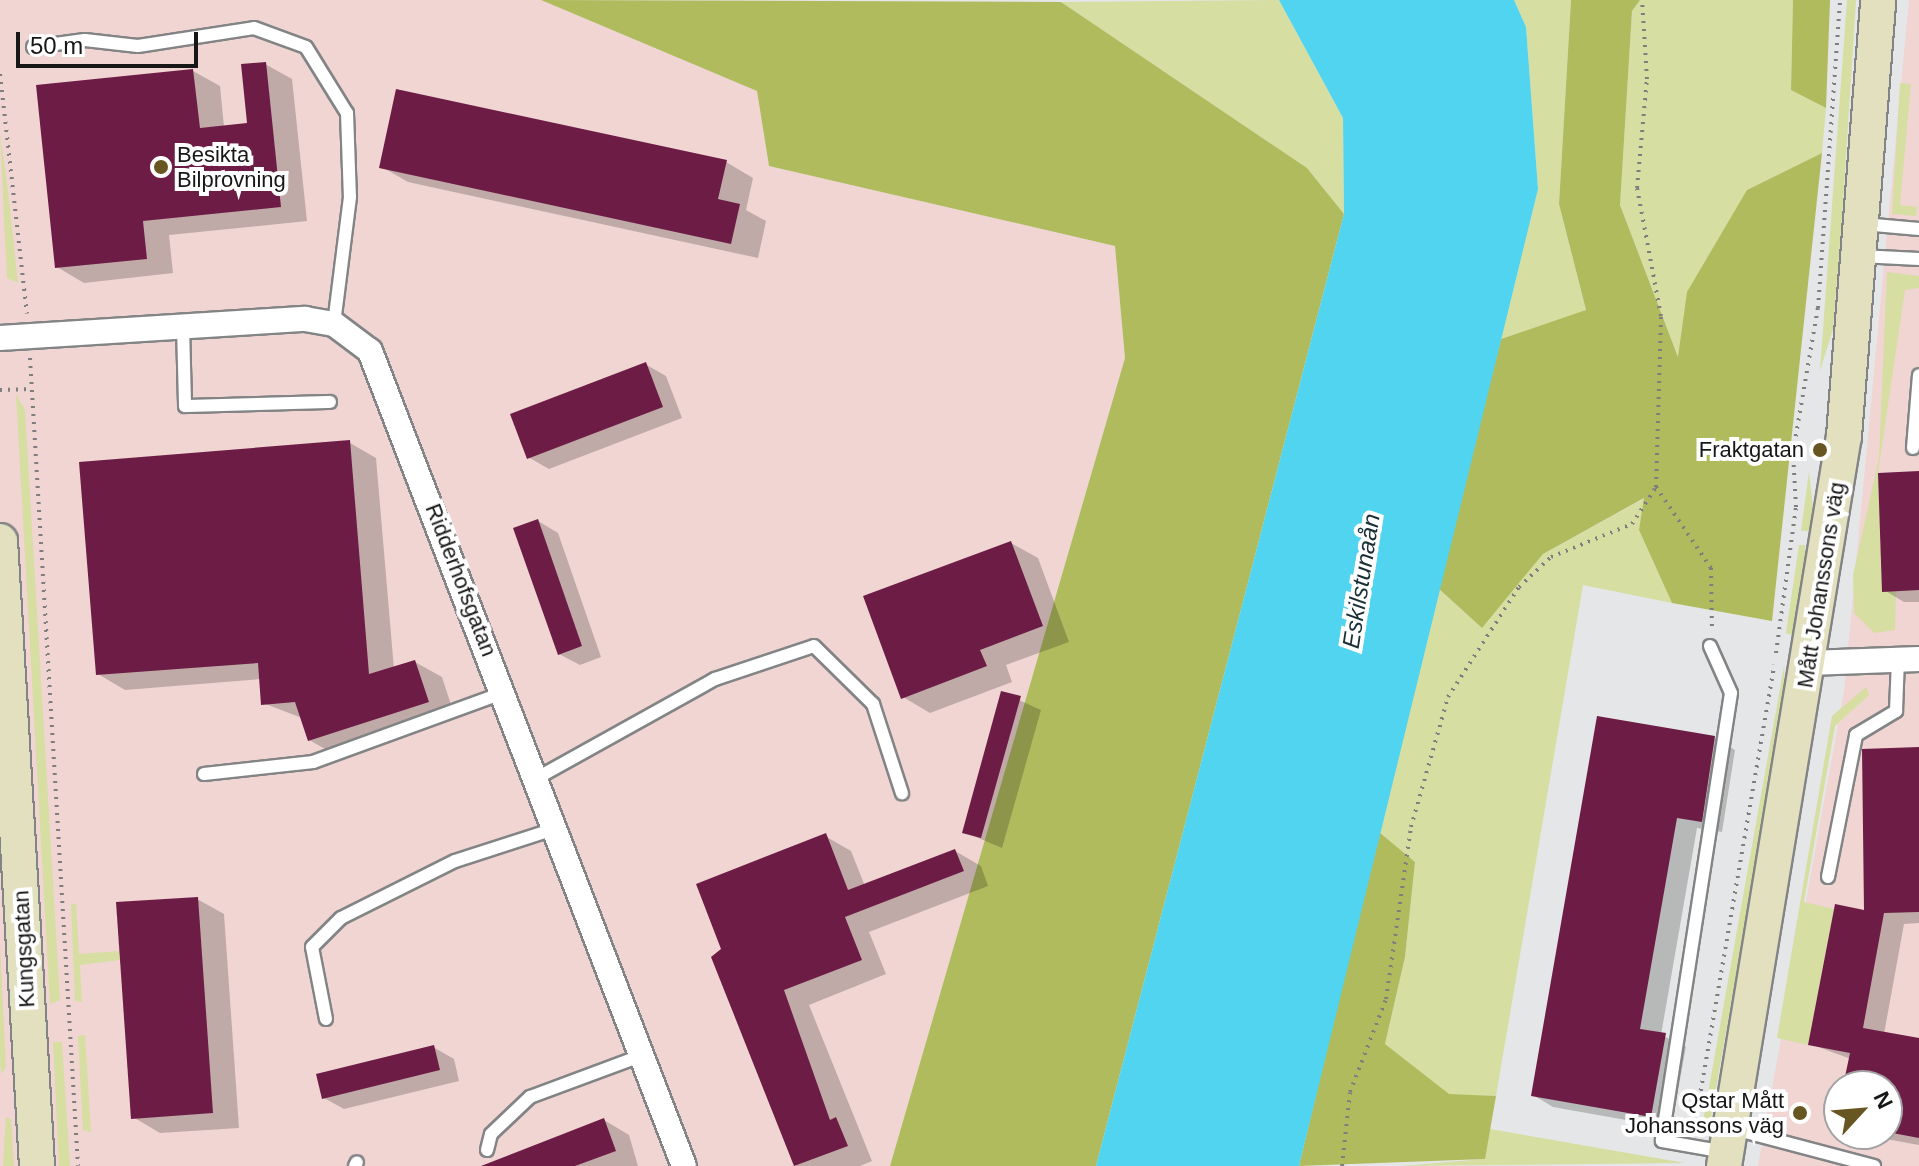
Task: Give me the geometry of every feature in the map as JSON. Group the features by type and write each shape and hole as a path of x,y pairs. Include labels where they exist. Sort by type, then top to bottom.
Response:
{"street":[{"name":"Mått Johanssons väg","path":"1727,1149 1844,436 1878,0"},
{"path":"0,338 183,327 334,324"},
{"name":"Ridderhofsgatan","path":"334,324 356,335 381,373 684,1166"},
{"name":"Kungsgatan","path":"0,541 37,1166"},
{"path":"1809,663 1908,659"}],"lane":[{"path":"33,47 85,40 138,46 254,28 306,47 347,113 350,197 334,324"},
{"path":"1861,240 1919,229"},
{"path":"1861,240 1919,259"},
{"path":"183,327 185,406 330,402"},
{"path":"1913,448 1919,375"},
{"path":"537,778 654,719 715,679 814,646 873,704 902,793"},
{"path":"1710,646 1731,693 1662,1141 1874,1166"},
{"path":"1828,877 1856,735 1896,711 1908,659"},
{"path":"204,774 313,762 503,693"},
{"path":"326,1019 312,947 341,918 455,861 557,828"},
{"path":"487,1150 491,1134 530,1097 643,1055"}],"path":[{"path":"1342,1166 1350,1092 1386,999 1411,827 1448,697 1519,587 1551,557 1632,524 1656,487 1661,316 1637,188 1647,79 1642,0"},
{"path":"1691,1146 1787,583 1793,452 1812,363 1840,0"},
{"path":"0,74 29,336 78,1166"},
{"path":"0,390 32,389"},
{"path":"1656,487 1711,568 1710,646"}],"shaded area":[{"path":"0,0 541,0 757,91 769,166 1115,246 1125,358 890,1166 0,1166"},
{"path":"1909,0 1919,0 1919,1166 1758,1166 1844,691"}],"green space":[{"path":"541,0 1061,2 1307,168 1344,214 1096,1166 890,1166 1125,358 1115,246 769,166 757,91"},
{"path":"1279,0 1343,118 1344,214 1307,168 1061,2"},
{"path":"1514,0 1571,0 1559,204 1586,311 1501,339 1538,189 1526,27"},
{"path":"1571,0 1640,0 1632,11 1620,205 1678,357 1687,292 1747,190 1822,153 1772,621 1672,603 1639,530 1644,498 1543,554 1482,628 1438,588 1501,339 1586,310 1559,204"},
{"path":"1640,0 1793,0 1791,90 1826,108 1822,153 1747,190 1679,359 1620,205 1632,11"},
{"path":"1793,0 1830,0 1826,108 1791,90"},
{"path":"1847,0 1856,0 1842,219 1833,329 1820,371"},
{"path":"1900,83 1911,84 1900,205 1917,207 1916,216 1892,214"},
{"path":"0,133 8,191 18,283 7,278"},
{"path":"1887,272 1919,276 1919,288 1905,290 1878,473 1882,591 1896,591 1895,630 1874,633 1854,613 1853,575 1879,458"},
{"path":"16,394 25,410 60,1000 50,1004"},
{"path":"1809,472 1813,508 1809,531 1801,531"},
{"path":"1645,498 1639,530 1672,603 1583,585 1496,1096 1449,1095 1385,1044 1405,957 1415,862 1379,832 1438,588 1482,628 1543,554"},
{"path":"1799,545 1805,545 1805,560 1792,635 1786,633"},
{"path":"1784,666 1785,694 1709,1129 1702,1127"},
{"path":"1866,687 1869,695 1835,726 1804,902 1834,909 1808,1045 1777,1038 1832,716"},
{"path":"1379,832 1415,862 1405,957 1385,1044 1449,1094 1496,1096 1485,1159 1299,1166"},
{"path":"71,904 76,904 79,954 119,951 120,960 80,965 82,1002 75,1001"},
{"path":"0,944 6,1067 1,1074 0,1058"},
{"path":"85,1035 91,1132 83,1130 78,1036"},
{"path":"53,1042 62,1042 70,1166 59,1166"},
{"path":"6,1117 11,1119 14,1166 3,1166"},
{"path":"1490,1129 1685,1163 1401,1166 1484,1159"}],"water":[{"name":"Eskilstunaån","path":"1279,0 1514,0 1526,27 1538,189 1299,1166 1096,1166 1344,214 1343,118"}],"building":[{"name":"Besikta Bilprovning","path":"266,62 281,207 143,221 147,259 55,268 36,85 193,69 200,128 247,123 241,64"},
{"path":"396,89 727,160 718,199 740,204 731,244 379,168"},
{"path":"646,362 663,407 527,459 510,414"},
{"path":"350,440 369,674 415,660 429,702 308,741 295,702 261,705 258,663 96,675 79,462"},
{"path":"1919,471 1919,590 1882,592 1878,473"},
{"path":"538,519 582,646 558,655 513,528"},
{"path":"1011,541 1043,626 980,650 987,666 901,699 863,596"},
{"path":"1001,691 1021,696 981,838 962,833"},
{"path":"1597,716 1715,736 1702,822 1677,818 1640,1029 1666,1033 1651,1117 1531,1096"},
{"path":"1919,747 1919,912 1884,913 1863,1028 1919,1038 1919,1138 1903,1135 1903,1070 1846,1070 1850,1053 1808,1045 1835,904 1864,910 1862,749"},
{"path":"826,833 848,890 955,849 964,871 845,917 862,960 784,990 830,1120 836,1117 848,1146 794,1166 711,957 721,949 696,884"},
{"path":"198,897 213,1113 131,1119 116,902"},
{"path":"434,1045 440,1070 322,1099 316,1074"},
{"path":"604,1118 616,1151 575,1166 481,1166"}],"place":[{"name":"Besikta Bilprovning","path":"161,167"},
{"name":"Fraktgatan","path":"1820,450"},
{"name":"Qstar Mått Johanssons väg","path":"1800,1113"}]}
